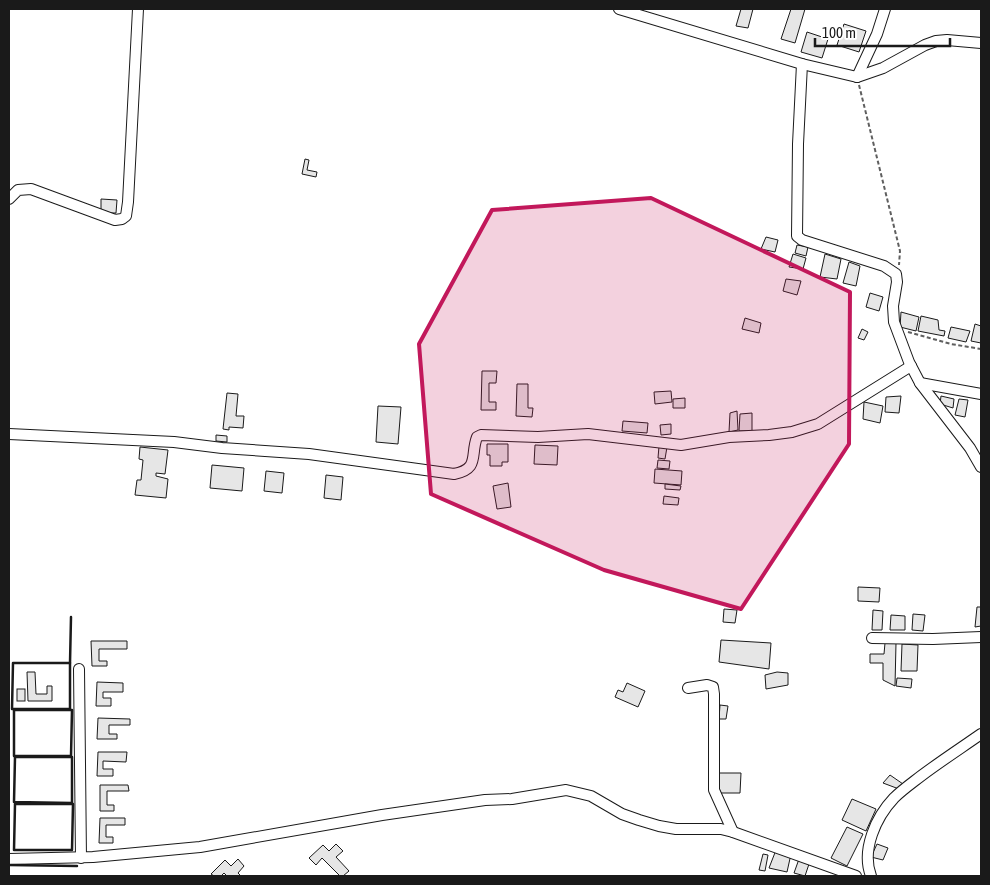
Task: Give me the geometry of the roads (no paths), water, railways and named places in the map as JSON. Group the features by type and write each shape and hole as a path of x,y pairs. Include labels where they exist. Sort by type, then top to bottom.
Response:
{"street":[{"path":"9,199 18,190 31,189 115,220 126,216 138,9"},
{"path":"619,9 802,64 857,77 883,68 936,41 981,43"},
{"path":"857,77 877,34 885,9"},
{"path":"802,64 798,153 798,236 802,240 884,266 896,274 897,282 893,315 896,330 911,366 920,383 970,448 981,468"},
{"path":"9,434 174,442 213,447 309,454 454,474 470,468 475,442 477,437 481,435 538,437 588,434 681,445 729,436 769,435 792,432 818,424 911,366"},
{"path":"920,383 981,394"},
{"path":"872,638 934,639 981,637"},
{"path":"79,670 81,858"},
{"path":"688,688 707,685 713,687 714,790 733,832"},
{"path":"871,876 868,852 873,832 884,810 910,784 981,734"},
{"path":"9,859 81,858 200,847 382,815 485,800 512,799 566,790 591,796 622,814 652,824 676,828 733,832 856,876"}]}
